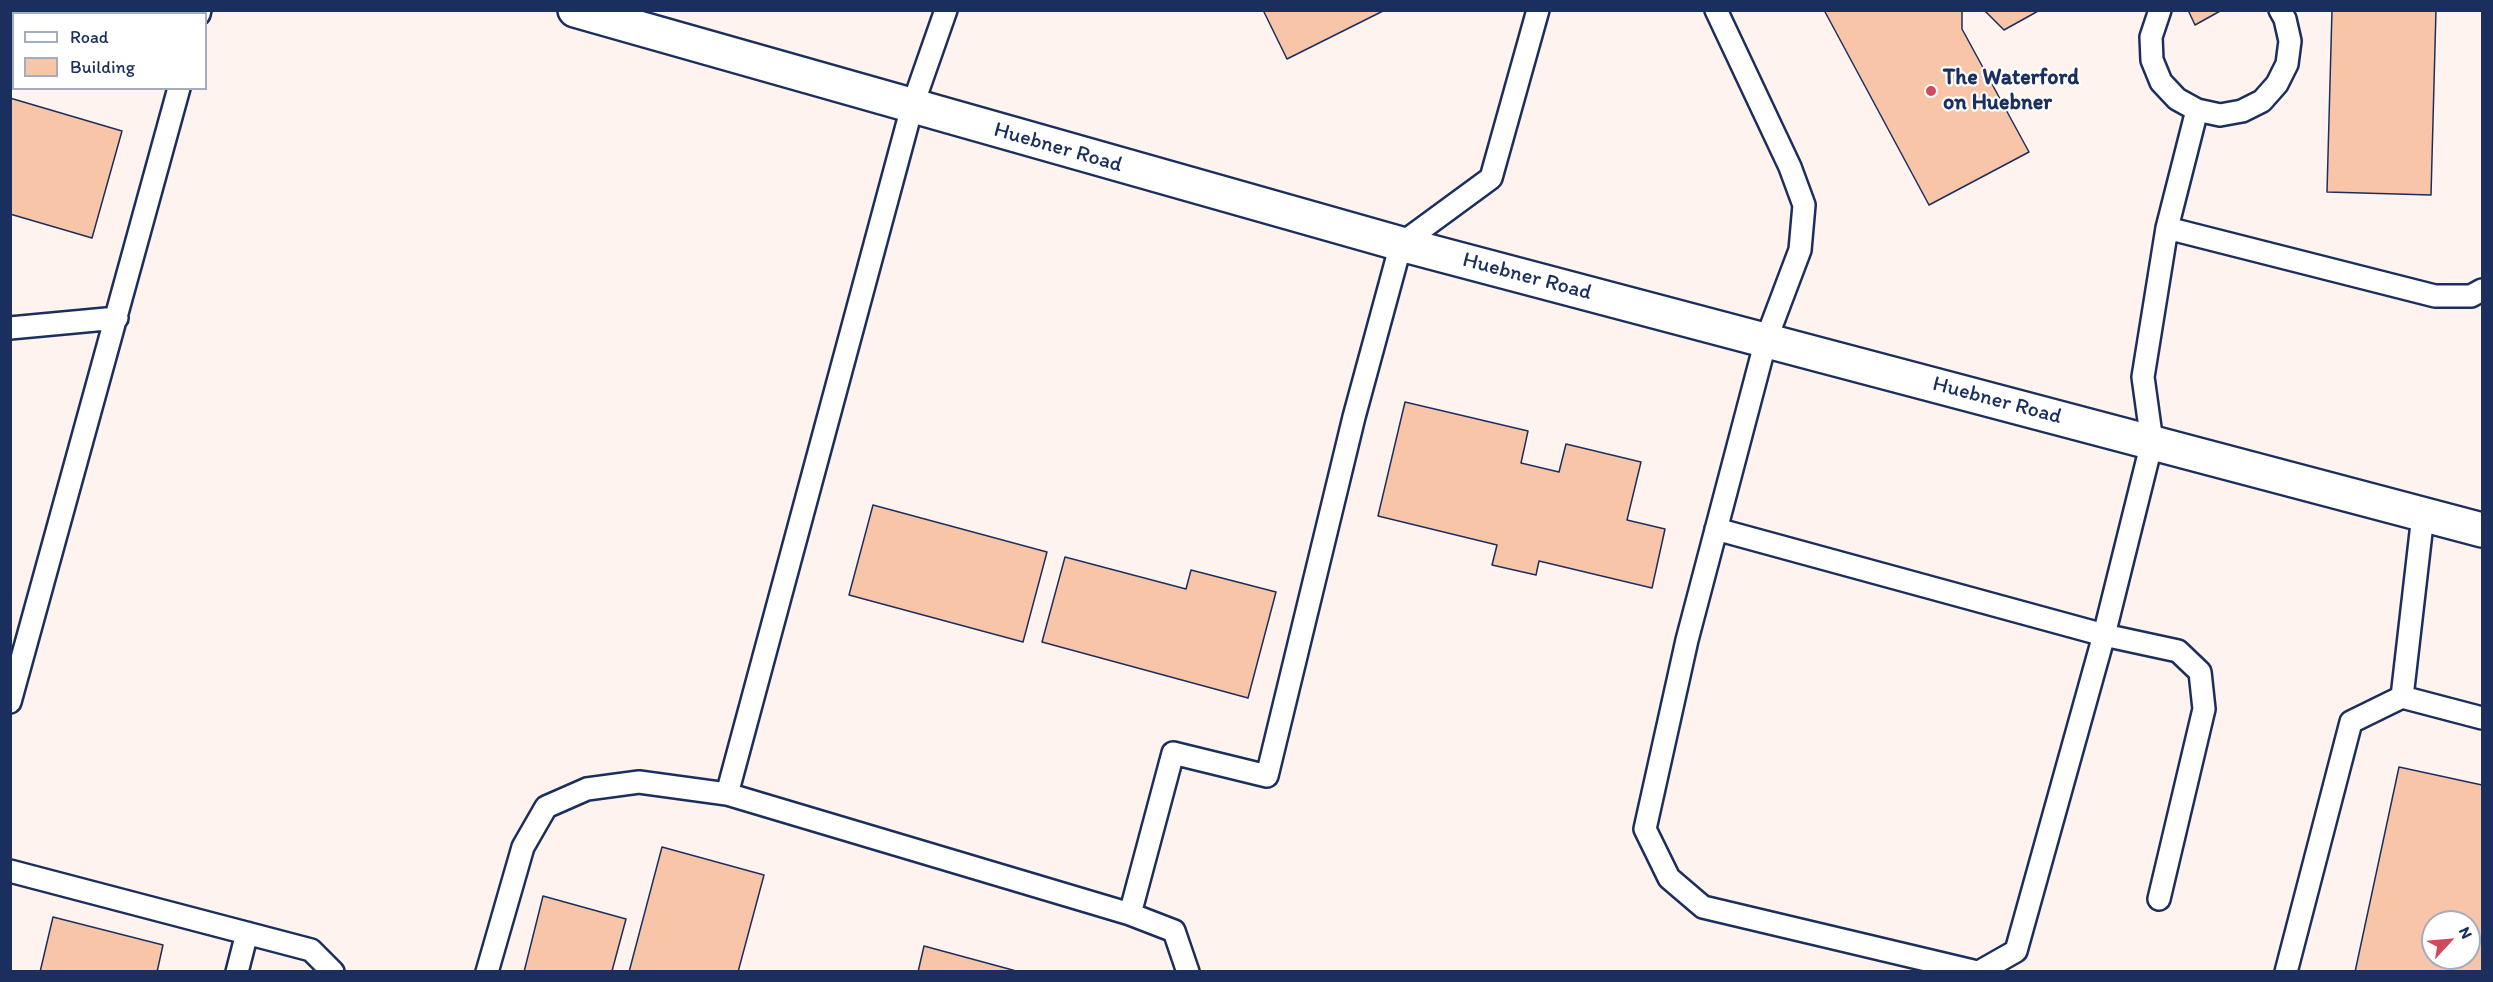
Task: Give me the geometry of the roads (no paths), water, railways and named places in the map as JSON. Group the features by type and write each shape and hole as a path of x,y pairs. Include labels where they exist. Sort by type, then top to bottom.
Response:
{"main road":[{"name":"Huebner Road","path":"575,10 1401,244 2482,530"}],"lane":[{"path":"727,794 912,106 946,10"},
{"path":"1130,914 1173,753 1267,776 1354,417 1401,244 1491,177 1538,10"},
{"path":"1716,10 1790,167 1804,205 1800,250 1766,340 1687,640 1645,829 1669,878 1703,907 1978,972 2016,951 2104,635 2152,442 2143,377 2167,228 2197,110"},
{"path":"2160,10 2151,37 2152,60 2162,82 2177,99 2197,110 2220,115 2242,111 2262,100 2277,84 2287,64 2290,41 2285,19 2280,10"},
{"path":"12,692 178,90"},
{"path":"2167,228 2435,296 2470,296 2482,290"},
{"path":"10,328 117,318"},
{"path":"2402,697 2423,514"},
{"path":"1716,529 2104,635 2178,651 2200,672 2204,709 2159,898"},
{"path":"2286,972 2351,722 2402,697 2482,718"},
{"path":"487,972 523,847 546,807 587,789 639,782 727,794 1130,914 1174,931 1188,972"},
{"path":"10,871 310,951 333,972"},
{"path":"237,972 247,933"}],"place":[{"name":"The Waterford on Huebner","path":"1931,91"}]}
